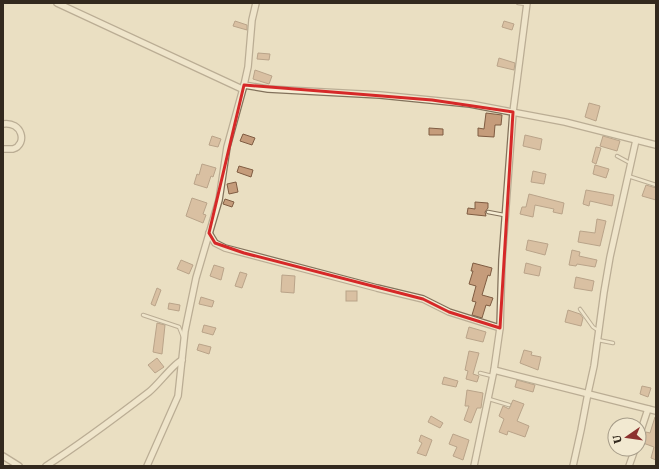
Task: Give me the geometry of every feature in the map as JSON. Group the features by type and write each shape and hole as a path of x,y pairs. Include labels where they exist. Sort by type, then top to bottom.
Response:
{"street":[{"path":"58,3 243,87 340,92 470,104 603,131 656,145"},
{"path":"147,466 178,396 184,340 196,278 219,200 227,147 248,67 249,40 256,3"},
{"path":"474,466 493,376 500,328 505,215 513,112 527,3"},
{"path":"3,124 11,124 15,126 20,130 21,138 20,143 13,149 3,149"},
{"path":"572,466 594,366 605,285 636,140"},
{"path":"209,234 216,243 225,248 423,299 449,312 500,328"},
{"path":"46,466 116,418 155,387 175,365 182,360"},
{"path":"494,370 656,411"},
{"path":"645,417 648,409"},
{"path":"3,456 19,466"}],"lane":[{"path":"518,3 527,3"},
{"path":"616,156 631,164"},
{"path":"628,176 656,185"},
{"path":"488,212 505,215"},
{"path":"580,309 593,327 599,332"},
{"path":"143,315 179,327 184,340"},
{"path":"598,340 612,343"},
{"path":"480,374 493,376"},
{"path":"488,399 509,405"}],"highlighted area":[{"path":"244,85 432,100 513,112 500,328 449,312 423,299 244,253 215,243 209,233"}],"building":[{"path":"235,21 247,25 247,30 233,26"},
{"path":"504,21 514,24 512,30 502,27"},
{"path":"258,53 270,54 269,60 257,59"},
{"path":"499,58 515,63 514,70 497,66"},
{"path":"255,70 272,76 269,84 253,79"},
{"path":"589,103 600,106 596,121 585,117"},
{"path":"486,113 502,115 501,125 495,125 494,137 478,136 478,128 484,129"},
{"path":"429,128 443,129 443,135 429,135"},
{"path":"243,134 255,138 252,145 240,141"},
{"path":"525,135 542,139 540,150 523,146"},
{"path":"212,136 221,139 218,147 209,145"},
{"path":"603,136 620,141 617,151 600,146"},
{"path":"596,147 601,148 596,164 592,162"},
{"path":"202,164 216,168 213,177 211,176 207,188 194,184 197,174 199,175"},
{"path":"595,165 609,169 606,178 593,174"},
{"path":"239,166 253,170 251,177 237,172"},
{"path":"533,171 546,174 544,184 531,182"},
{"path":"236,182 238,192 229,194 227,184"},
{"path":"646,185 656,188 656,200 642,196"},
{"path":"586,190 614,195 612,206 590,201 589,206 583,204"},
{"path":"529,194 564,203 562,214 553,212 554,209 535,205 533,217 520,214 522,207 526,207"},
{"path":"192,198 207,203 203,214 206,215 203,223 186,216"},
{"path":"225,199 234,202 232,207 223,204"},
{"path":"475,202 488,203 488,208 485,212 486,216 467,214 468,208 475,209"},
{"path":"597,219 606,221 600,246 578,242 580,231 595,233"},
{"path":"528,240 548,244 545,255 526,250"},
{"path":"572,250 580,252 579,256 597,260 595,267 577,264 576,266 569,265"},
{"path":"181,260 193,265 189,274 177,269"},
{"path":"473,263 492,268 490,276 488,275 482,295 493,298 490,306 486,305 482,318 472,315 476,302 472,301 476,286 469,284 473,271 471,271"},
{"path":"526,263 541,267 539,276 524,273"},
{"path":"214,265 224,268 221,280 210,276"},
{"path":"240,272 247,274 242,288 235,286"},
{"path":"282,275 295,276 294,293 281,292"},
{"path":"576,277 594,281 592,291 574,288"},
{"path":"157,288 161,290 155,306 151,304"},
{"path":"346,291 357,291 357,301 346,301"},
{"path":"201,297 214,301 212,307 199,304"},
{"path":"169,303 180,305 179,311 168,309"},
{"path":"568,310 580,314 583,318 581,326 565,322"},
{"path":"157,323 165,325 162,354 153,352"},
{"path":"204,325 216,328 213,335 202,332"},
{"path":"469,327 486,332 483,342 466,338"},
{"path":"199,344 211,347 209,354 197,350"},
{"path":"524,350 532,352 531,355 541,357 538,370 520,363"},
{"path":"469,351 479,353 473,374 479,376 477,382 466,379 468,371 465,370"},
{"path":"157,358 164,367 155,373 148,365"},
{"path":"444,377 458,381 456,387 442,384"},
{"path":"517,380 535,385 533,392 515,387"},
{"path":"642,386 651,388 648,397 640,394"},
{"path":"467,390 483,393 481,408 477,408 471,423 464,420 469,406 465,406"},
{"path":"513,400 524,404 517,421 529,426 525,437 508,431 507,435 499,432 504,419 499,416 503,406 509,409"},
{"path":"431,416 443,423 440,428 428,422"},
{"path":"656,417 656,460 651,458 654,447 647,444 647,432 650,433"},
{"path":"453,434 469,440 463,460 453,456 457,447 449,444"},
{"path":"421,435 432,440 426,456 417,453 422,443 419,441"}]}
